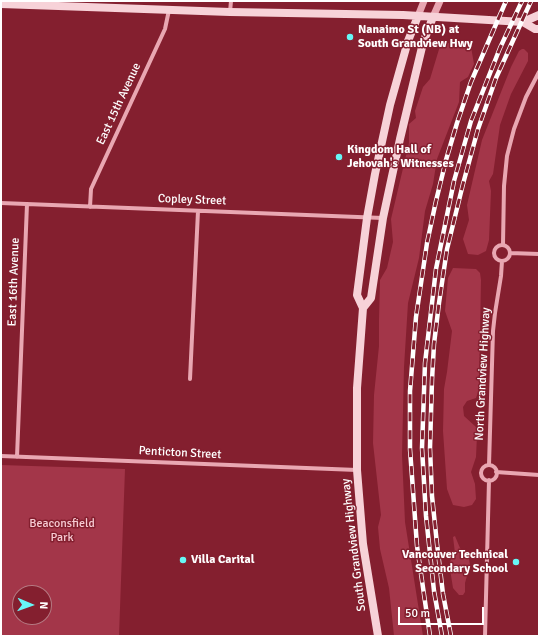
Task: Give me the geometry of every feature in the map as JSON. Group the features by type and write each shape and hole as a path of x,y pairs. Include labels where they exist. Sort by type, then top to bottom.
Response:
{"main road":[{"path":"1,4 230,12 418,16 523,22 537,29"},
{"path":"523,22 539,15"},
{"name":"South Grandview Highway","path":"378,636 364,544 357,470 357,388 363,308 357,294 367,218 390,105 408,41 418,16"},
{"name":"South Grandview Highway","path":"363,308 371,298 383,218 400,139 423,43 433,17"}],"street":[{"path":"230,12 231,1"},
{"name":"South Grandview Highway","path":"418,16 424,1"},
{"name":"South Grandview Highway","path":"433,17 440,1"},
{"name":"East 15th Avenue","path":"90,206 91,189 165,29 169,10"},
{"path":"503,244 504,186 507,156 514,129 526,97 539,72"},
{"name":"Copley Street","path":"1,203 383,218"},
{"name":"East 16th Avenue","path":"17,457 27,204"},
{"path":"190,379 198,211"},
{"path":"503,244 508,247 510,253 507,259 502,261 497,259 494,252 496,247 503,244"},
{"path":"510,253 539,254"},
{"name":"North Grandview Highway","path":"489,465 493,331 502,261"},
{"name":"Penticton Street","path":"1,456 357,470"},
{"path":"489,465 495,468 496,472 495,477 489,480 482,477 481,473 485,466 489,465"},
{"path":"496,472 539,475"},
{"path":"485,636 489,480"}],"green space":[{"path":"454,42 465,43 471,47 474,64 468,77 460,82 459,102 437,159 433,184 425,211 419,258 408,303 404,367 402,455 405,522 423,636 394,636 389,588 380,549 378,527 381,515 373,443 374,395 379,346 380,280 387,268 393,242 391,219 409,143 409,124 416,118 415,111 423,87 430,79 440,46"},
{"path":"522,49 528,53 528,61 511,94 500,125 493,174 489,181 491,191 489,240 486,251 478,255 468,254 463,239 469,220 467,205 482,140 511,67 519,51"},
{"path":"453,268 476,269 480,273 481,280 479,389 476,398 467,401 463,407 464,416 476,427 476,457 471,472 475,484 476,499 472,505 464,507 453,505 447,489 443,431 444,389 452,331 445,311 448,278"},
{"name":"Beaconsfield Park","path":"1,465 125,469 119,636 1,636"},
{"path":"455,536 460,548 469,559 470,565 465,583 465,592 463,595 459,595 453,588 449,563 455,553 453,537"}],"railway":[{"path":"430,636 417,546 410,449 410,391 416,317 427,243 446,160 471,82 506,1"},
{"path":"442,636 434,591 426,516 422,448 425,363 436,269 454,181 471,121 500,48 522,1"},
{"path":"451,636 443,594 437,544 432,496 430,448 434,344 439,303 447,249 478,129 496,78 531,1"}],"place":[{"name":"Nanaimo St (NB) at South Grandview Hwy","path":"350,37"},
{"name":"Kingdom Hall of Jehovah's Witnesses","path":"339,157"},
{"name":"Villa Carital","path":"183,560"},
{"name":"Vancouver Technical Secondary School","path":"516,562"}]}
